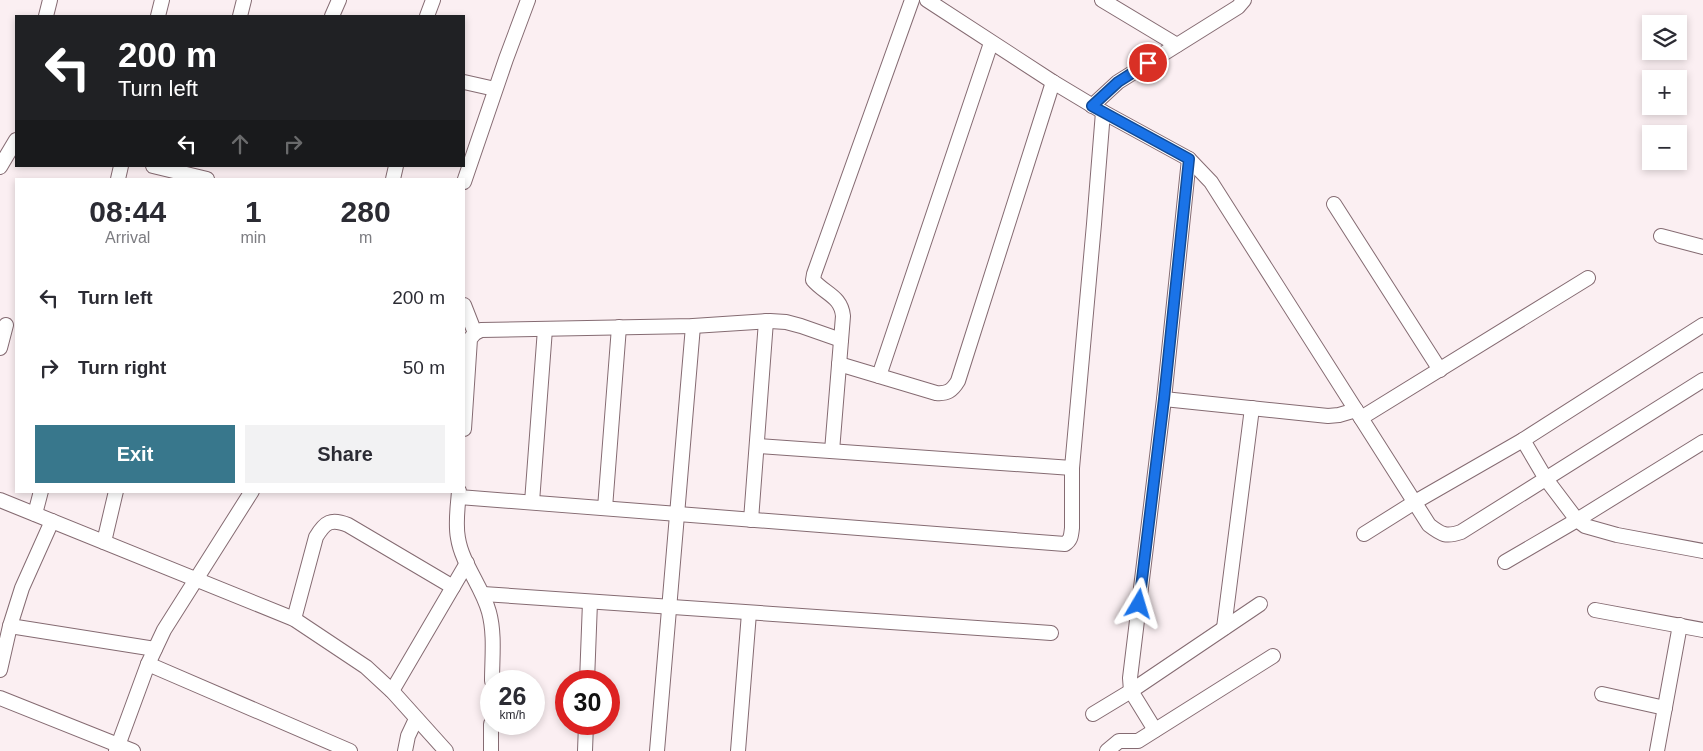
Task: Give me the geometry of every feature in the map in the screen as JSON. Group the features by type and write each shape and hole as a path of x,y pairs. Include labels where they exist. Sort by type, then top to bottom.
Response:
{"street":[{"path":"46,15 50,0"},
{"path":"158,15 162,0"},
{"path":"240,15 244,0"},
{"path":"332,15 339,0"},
{"path":"427,15 434,0"},
{"path":"465,178 467,162 528,0"},
{"path":"832,451 842,309 839,302 813,280 814,274 912,0"},
{"path":"927,0 991,44 1097,109 1189,159 1211,182 1429,525 1440,533 1450,535 1461,532 1703,380"},
{"path":"1102,0 1177,45"},
{"path":"492,670 492,626 489,611 483,594 467,563 458,537 459,494 751,520 1065,544 1069,541 1071,536 1072,468 1094,224 1097,109 1118,82 1238,7 1244,0"},
{"path":"879,376 991,44"},
{"path":"465,82 495,89"},
{"path":"839,364 936,393 946,394 953,388 958,381 1053,82"},
{"path":"0,167 15,142"},
{"path":"1155,730 1131,691 1130,678 1164,399 1189,159"},
{"path":"156,167 203,178"},
{"path":"1334,204 1440,370"},
{"path":"1661,236 1703,247"},
{"path":"1164,399 1328,416 1359,414 1440,370 1588,278"},
{"path":"465,308 475,333"},
{"path":"465,415 470,339 481,330 693,326 766,321 786,322 841,340"},
{"path":"751,520 766,321"},
{"path":"0,348 8,325"},
{"path":"1364,534 1415,502 1523,440 1703,325"},
{"path":"657,751 693,326"},
{"path":"605,508 619,327"},
{"path":"532,502 545,329"},
{"path":"1224,628 1252,408"},
{"path":"1523,440 1546,479 1577,520 1585,526 1596,530 1703,550"},
{"path":"1505,562 1703,442"},
{"path":"757,446 1072,468"},
{"path":"35,514 40,493"},
{"path":"104,542 116,493"},
{"path":"117,748 148,664 164,630 251,493"},
{"path":"0,500 294,619 366,667 392,691 446,751"},
{"path":"0,670 10,626 25,581 52,521"},
{"path":"294,619 316,537 322,527 330,522 338,521 348,525 453,587"},
{"path":"392,691 467,563"},
{"path":"483,594 1051,633"},
{"path":"587,670 590,602"},
{"path":"1093,714 1131,691 1260,604"},
{"path":"1594,610 1703,630"},
{"path":"738,751 749,613"},
{"path":"1657,751 1680,625"},
{"path":"10,626 155,649"},
{"path":"1106,751 1119,742 1136,746 1155,730 1273,656"},
{"path":"148,664 350,751"},
{"path":"1602,694 1665,708"},
{"path":"0,698 117,748 134,751"},
{"path":"405,751 408,736 416,719"},
{"path":"491,735 491,751"},
{"path":"585,751 586,735"}],"route":[{"path":"1139,604 1164,399 1189,159 1092,106 1118,82 1148,63"}]}
